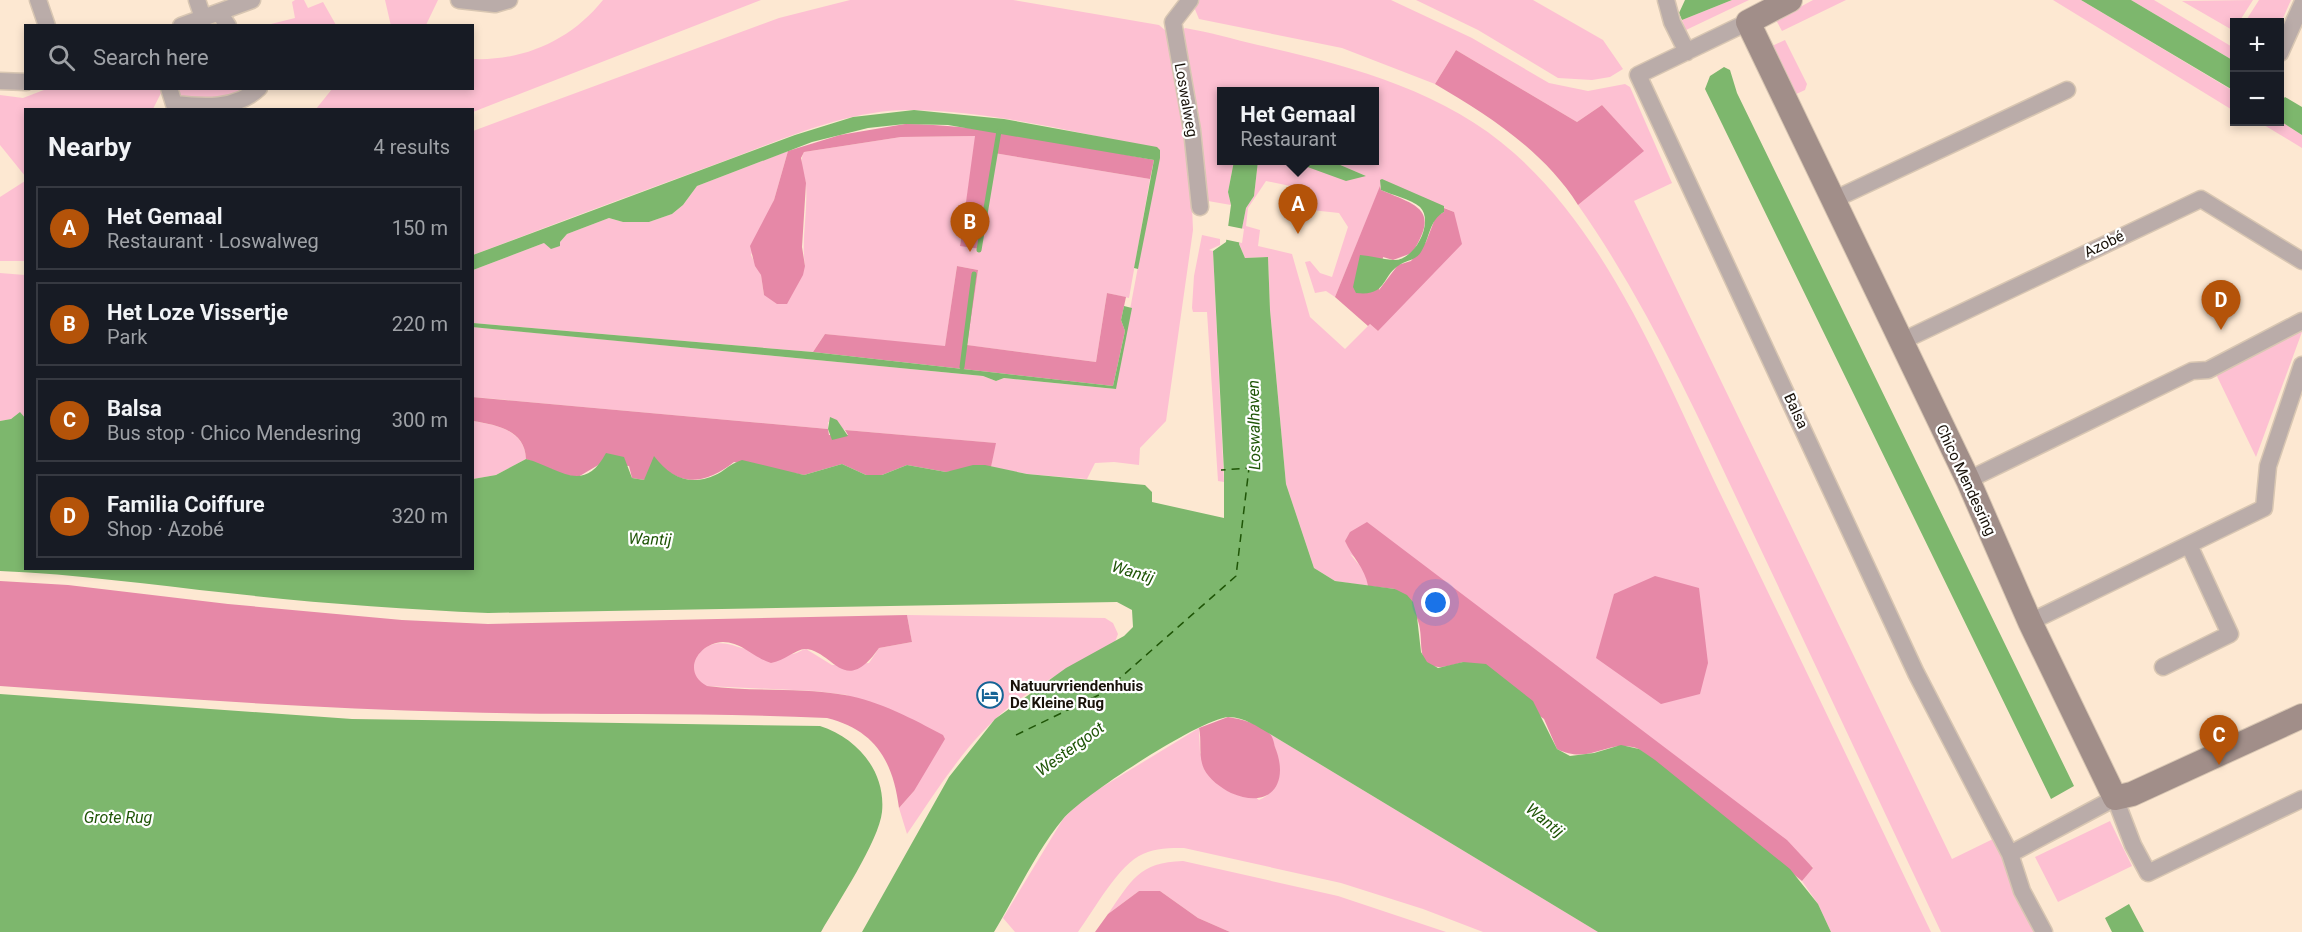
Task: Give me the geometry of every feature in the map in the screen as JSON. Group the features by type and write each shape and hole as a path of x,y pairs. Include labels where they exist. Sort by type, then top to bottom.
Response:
{"street":[{"path":"38,0 46,24"},
{"path":"197,0 213,20"},
{"path":"192,24 213,20 252,0"},
{"path":"459,0 495,4 509,0"},
{"name":"Loswalweg","path":"1190,0 1173,22 1192,130 1200,207"},
{"path":"1666,0 1672,22 1687,52"},
{"path":"1748,22 1790,0"},
{"path":"2284,44 2302,4"},
{"name":"Balsa","path":"1748,22 1638,75 1916,673 2010,854 2022,891 2044,932"},
{"name":"Chico Mendesring","path":"1748,22 1968,480 2030,622 2115,798"},
{"path":"0,81 24,82"},
{"path":"170,90 174,104 199,107 219,106 238,100 256,90"},
{"path":"1833,200 2067,90"},
{"name":"Azobé","path":"1900,342 2201,199 2302,261"},
{"path":"1968,480 2192,371 2208,370 2302,321"},
{"path":"2030,622 2264,508 2268,466 2302,364"},
{"path":"2163,668 2230,634 2188,545"},
{"path":"2010,854 2115,798 2132,794 2302,716"},
{"path":"2115,798 2133,845 2148,873 2302,799"}],"shaded area":[{"path":"304,0 308,8 323,2 335,24 271,24 295,18 292,2"},
{"path":"385,0 438,0 426,24 391,24"},
{"path":"603,0 761,0 474,112 474,108 317,108 331,90 474,90 474,59 492,59 528,52 561,37 590,14"},
{"path":"850,0 1013,0 1159,25 1166,31 1174,60 1190,158 1193,230 1166,421 1140,448 1139,465 1114,462 1095,463 1087,479 1027,474 991,467 995,443 845,430 828,422 828,429 474,397 474,327 983,376 996,381 1004,378 1115,389 1160,150 1069,130 977,115 915,110 867,114 843,119 796,134 474,255 474,131 779,18"},
{"path":"1199,0 1391,0 1472,38 1549,83 1588,91 1625,84 1630,87 1672,183 1634,201 1952,859 1993,839 2038,932 1941,932 1672,365 1628,283 1578,205 1643,151 1602,105 1577,122 1456,50 1435,84 1342,48 1199,19 1194,7"},
{"path":"1416,0 1533,0 1603,40 1623,69 1610,77 1592,80 1558,78 1478,30"},
{"path":"1732,0 1749,0 1686,30 1682,20"},
{"path":"1813,0 1846,0 1782,31 1776,20"},
{"path":"2053,0 2081,0 2230,89 2230,109"},
{"path":"2131,0 2154,0 2230,46 2230,59"},
{"path":"2253,0 2242,18 2230,18 2230,29 2182,1"},
{"path":"2259,0 2291,0 2283,18 2248,18"},
{"path":"1185,28 1326,61 1393,83 1457,112 1487,131 1514,153 1548,188 1579,226 1633,312 1931,932 1831,932 1818,904 1802,881 1813,867 1350,554 1366,573 1368,586 1335,581 1314,568 1286,484 1270,310 1268,257 1245,258 1239,244 1246,208 1254,196 1258,165 1311,165 1366,176 1340,165 1379,165 1379,87 1217,87 1217,165 1233,165 1228,192 1231,205 1208,201 1181,31","holes":["1383,180 1454,212 1378,331 1370,324 1345,349 1310,317 1292,254 1258,246 1260,230 1246,226 1248,208 1266,181 1295,187 1293,208 1339,213 1348,227 1332,277 1320,273 1310,261 1305,262 1315,293 1326,291 1335,297"]},
{"path":"1785,40 1807,84 1805,90 1792,96 1770,47"},
{"path":"1456,50 1577,122 1602,105 1644,151 1578,205 1549,168 1532,151 1475,108 1435,84"},
{"path":"44,90 162,90 154,108 24,108 24,175 0,145 0,95 23,98"},
{"path":"174,90 241,90 219,97 177,96"},
{"path":"905,124 999,132 1154,160 1150,179 994,153 981,249 960,246 975,136 901,137 804,152 801,158 806,183 802,247 805,266 803,275 787,304 777,304 764,295 761,275 755,266 750,246 774,200 788,151 840,135"},
{"path":"2284,124 2302,135 2302,148 2266,126 2284,126"},
{"path":"976,136 960,245 981,249 994,153 1150,179 1129,298 1107,293 1096,362 966,345 978,270 957,266 945,347 825,334 813,352 474,323 474,270 544,243 560,242 567,234 609,218 623,222 649,222 672,214 683,205 697,186 788,151 774,200 751,255 761,275 764,295 805,266 806,185 802,168 804,152 901,137"},
{"path":"24,182 24,261 0,261 0,197"},
{"path":"1380,186 1381,190 1405,200 1421,211 1424,227 1412,253 1393,260 1383,257 1379,290 1398,265 1411,261 1426,242 1436,216 1444,212 1444,208 1454,212 1462,244 1378,331 1370,324 1368,326 1335,297"},
{"path":"1202,235 1220,239 1220,245 1209,250 1213,251 1224,482 1218,481 1207,312 1193,312 1192,308 1194,276"},
{"path":"957,266 978,270 967,345 1096,362 1107,293 1126,297 1121,320 1125,331 1113,386 813,352 825,334 945,346"},
{"path":"0,273 24,275 24,418 20,412 11,419 0,421"},
{"path":"2302,330 2302,332 2256,457 2213,368"},
{"path":"474,397 828,429 829,435 848,435 845,430 996,443 991,467 946,472 907,465 882,475 866,475 842,464 804,475 734,462 716,474 698,480 680,478 662,467 644,480 632,478 629,466 600,464 578,477 565,475 526,459 521,441 515,435 491,425 474,421"},
{"path":"474,421 500,427 521,441 526,459 496,475 474,479"},
{"path":"1367,522 1787,840 1813,868 1802,881 1639,749 1618,746 1580,754 1557,749 1544,719 1463,662 1445,667 1433,666 1426,662 1414,612 1395,589 1368,586 1364,574 1345,541 1350,532"},
{"path":"1655,576 1699,588 1708,663 1700,694 1661,704 1596,658 1614,594"},
{"path":"0,581 68,585 228,604 402,620 488,624 907,615 912,642 879,648 867,662 857,669 848,671 839,668 815,651 805,649 771,663 742,647 723,642 706,647 700,653 694,666 695,673 699,680 707,686 810,691 858,698 908,717 943,735 945,739 914,791 899,808 892,776 879,750 858,731 844,723 827,718 342,708 0,686"},
{"path":"907,615 1105,618 1113,623 1118,634 1115,642 1034,689 994,720 954,766 907,834 899,808 914,791 847,695 815,691 706,686 697,679 694,672 694,662 700,652 714,644 721,643 748,650 785,655 806,649 832,665 869,663 879,648 912,642"},
{"path":"1228,717 1256,725 1266,730 1272,737 1280,772 1278,782 1266,796 1256,798 1231,793 1216,783 1204,769 1199,728"},
{"path":"1199,728 1200,753 1259,800 1274,788 1279,771 1270,734 1598,932 1483,932 1423,909 1341,883 1184,848 1168,848 1143,854 1125,867 1078,932 1015,932 1003,918 1063,819 1084,798"},
{"path":"2110,821 2132,866 2058,902 2035,857"},
{"path":"1183,861 1338,896 1446,932 1230,932 1198,918 1160,891 1139,891 1108,914 1130,883 1146,870 1168,862"},
{"path":"1139,891 1160,891 1198,918 1230,932 1095,932 1108,914"}],"water":[{"path":"1685,0 1732,0 1682,20 1679,13"},
{"path":"2081,0 2131,0 2230,59 2230,88"},
{"path":"1724,67 1730,70 1737,93 2074,786 2051,799 1705,89 1710,76"},
{"path":"2284,98 2302,107 2302,135 2284,124"},
{"path":"914,110 1004,119 1157,147 1160,150 1160,158 1138,269 1134,268 1154,160 948,125 905,124 868,128 812,142 697,186 683,205 672,214 649,222 623,222 609,218 567,234 560,242 560,246 551,249 544,243 474,270 474,255 795,135 853,117"},
{"path":"1233,165 1258,165 1254,196 1246,208 1239,244 1245,258 1268,257 1270,310 1286,484 1314,568 1335,581 1395,589 1407,595 1413,602 1421,652 1427,662 1438,668 1463,662 1486,664 1533,701 1557,749 1570,756 1594,753 1621,745 1639,749 1655,760 1790,869 1818,904 1831,932 1598,932 1261,728 1235,717 1229,717 1194,730 1169,744 1116,777 1074,808 1053,831 994,932 862,932 949,777 995,719 1066,668 1124,636 1133,627 1132,610 1117,602 488,613 325,603 86,577 0,571 0,421 11,419 20,412 24,417 24,570 474,570 474,479 496,475 526,459 559,472 579,476 597,466 606,453 624,457 632,478 644,480 654,456 668,470 684,479 692,480 711,477 742,460 804,475 842,464 866,475 882,475 907,465 946,472 973,465 985,465 1027,474 1145,485 1152,492 1152,502 1224,518 1224,472 1213,251 1226,242 1231,205 1228,192"},
{"path":"1302,165 1340,165 1366,176 1346,181"},
{"path":"1380,180 1444,206 1444,212 1435,220 1419,255 1401,264 1374,292 1356,293 1353,287 1360,255 1401,259 1415,248 1424,231 1424,214 1420,207 1407,199 1381,190"},
{"path":"1124,306 1132,308 1116,389 1004,378 996,381 983,376 474,327 474,323 813,352 1113,386 1125,331 1121,320"},
{"path":"830,417 837,420 848,436 832,440 828,429"},
{"name":"Grote Rug","path":"0,694 352,719 820,726 846,739 866,758 879,783 882,812 866,855 821,932 0,932"},
{"path":"2129,904 2144,932 2112,932 2105,918"}],"pier":[{"path":"1224,225 1244,229 1242,243 1223,239"}],"waterway":[{"path":"979,250 999,131"},
{"path":"962,367 974,274"}],"ferry route":[{"path":"1016,735 1103,693 1236,576 1249,468 1221,470"}],"place":[{"name":"Het Gemaal","path":"1298,234"},
{"name":"Het Loze Vissertje","path":"970,252"},
{"name":"Familia Coiffure","path":"2221,330"},
{"name":"Natuurvriendenhuis De Kleine Rug","path":"990,695"},
{"name":"Balsa","path":"2219,765"}],"water label":[{"name":"Loswalhaven","path":"1254,425"},
{"name":"Wantij","path":"650,539"},
{"name":"Wantij","path":"1133,572"},
{"name":"Westergoot","path":"1070,749"},
{"name":"Wantij","path":"1545,820"}]}
